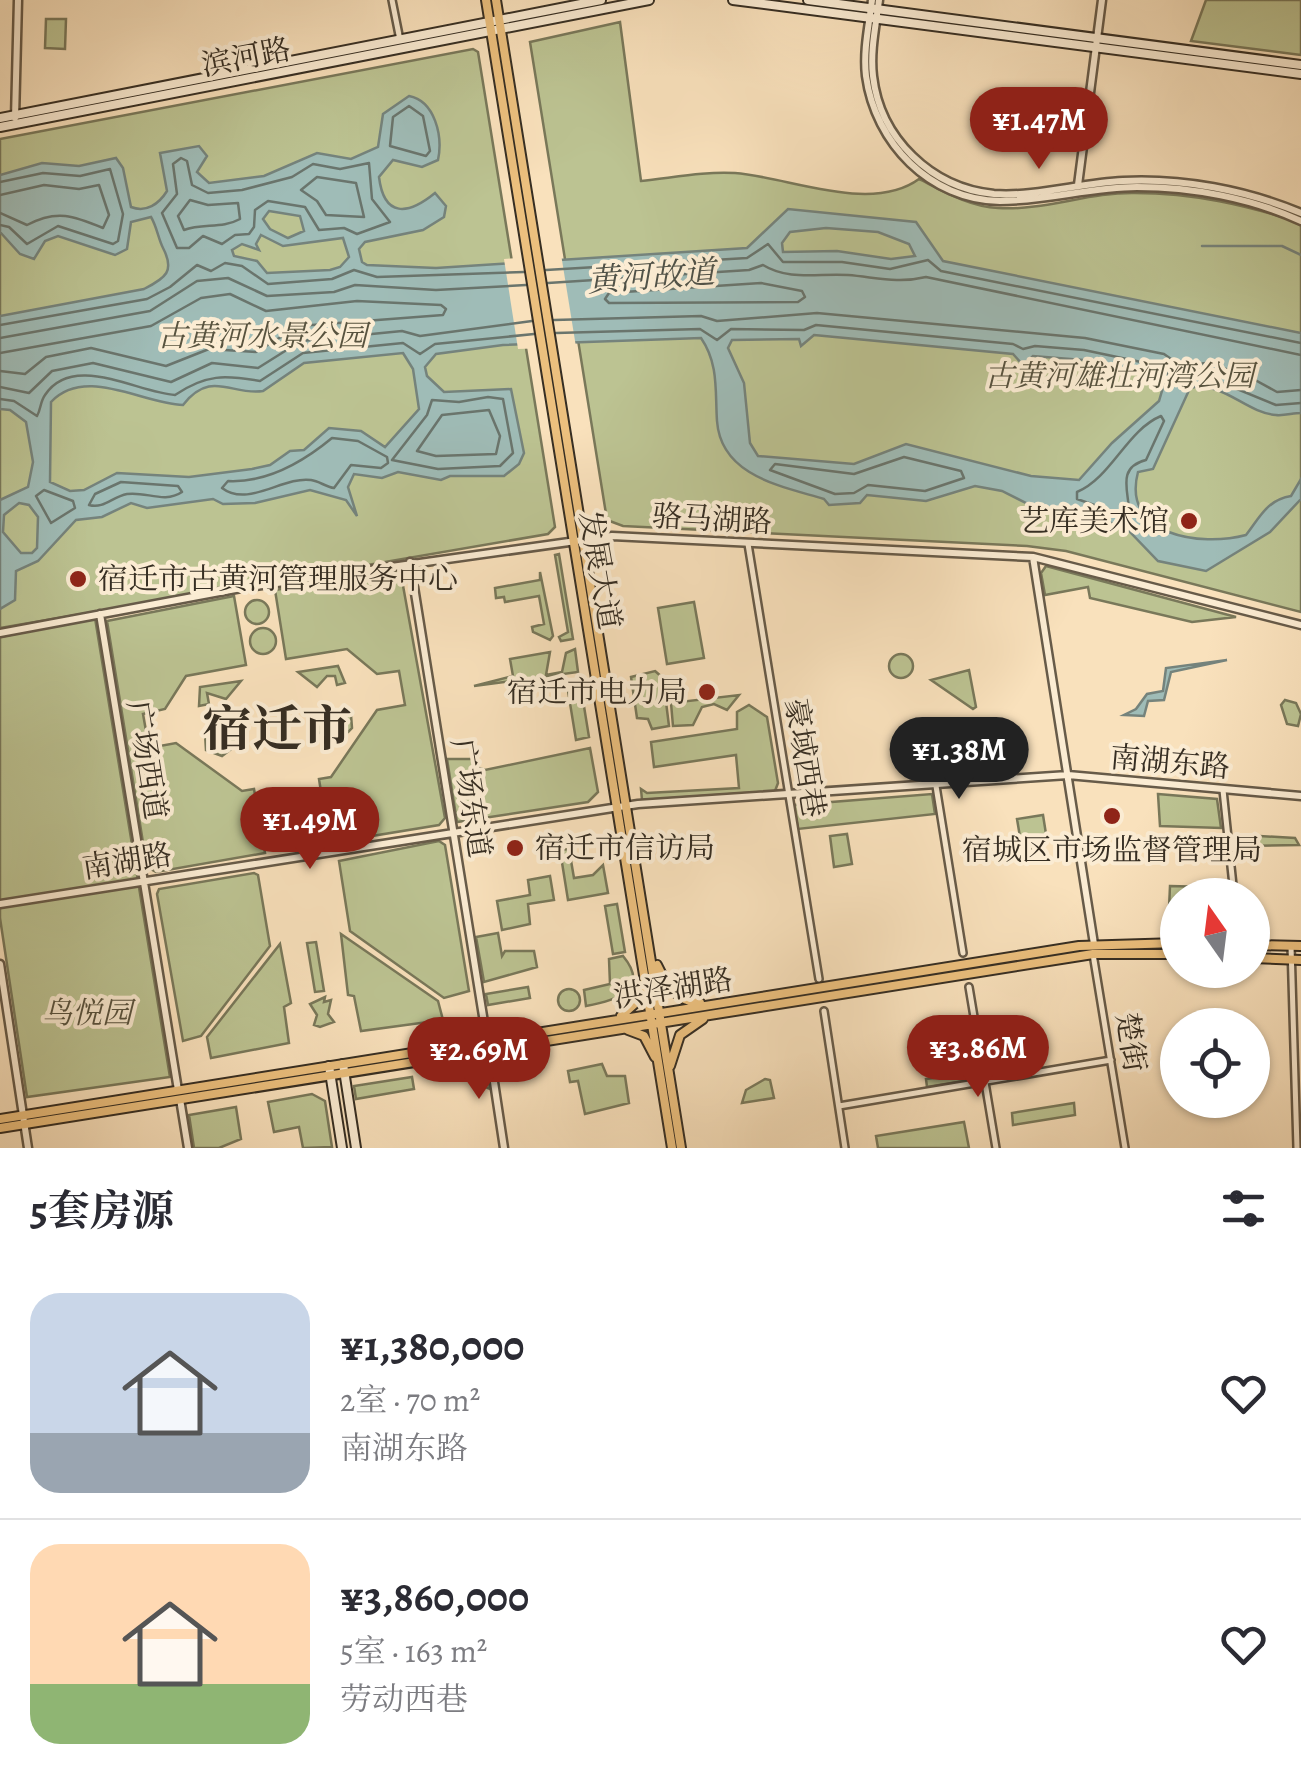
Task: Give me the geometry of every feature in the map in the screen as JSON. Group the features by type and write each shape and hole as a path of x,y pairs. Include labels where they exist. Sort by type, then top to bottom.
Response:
{"main road":[{"name":"发展大道","path":"486,0 495,26 528,231 544,362 616,806 648,955"},
{"name":"发展大道","path":"495,26 496,0"},
{"path":"495,26 601,0"},
{"path":"495,26 649,0"},
{"path":"733,0 874,8 1096,49 1301,74"},
{"path":"808,0 1301,65"},
{"name":"滨河路","path":"0,118 16,120 495,26"},
{"name":"滨河路","path":"0,127 16,120 400,40 495,26"},
{"name":"发展大道","path":"528,231 554,358 628,805 672,1148"},
{"name":"洪泽湖路","path":"0,1120 23,1120 330,1071 1094,944 1160,942"},
{"path":"1270,945 1296,946"},
{"name":"洪泽湖路","path":"730,1006 1093,954 1160,954"},
{"path":"648,955 670,988 683,998 730,1006"},
{"path":"603,1026 623,1015 641,998 648,955"},
{"path":"1270,959 1301,960"},
{"path":"664,1070 676,1041 687,1027 730,1006"},
{"path":"603,1026 644,1036 664,1070"},
{"path":"343,1068 356,1148"},
{"name":"发展大道","path":"664,1070 681,1148"},
{"path":"330,1071 342,1148"},
{"name":"洪泽湖路","path":"0,1128 23,1120"}],"street":[{"path":"16,120 18,0"},
{"path":"392,0 400,40"},
{"path":"1078,188 1102,0"},
{"path":"874,8 866,68 874,111 886,136 916,171 951,189 994,200 1078,188 1178,183 1248,196 1301,217"},
{"name":"骆马湖路","path":"0,633 410,562 582,538 1033,557 1301,625"},
{"name":"豪域西巷","path":"748,544 819,979"},
{"path":"1033,557 1094,944"},
{"name":"广场东道","path":"410,562 504,1148"},
{"name":"广场西道","path":"100,614 188,1148"},
{"name":"南湖东路","path":"616,806 1068,775 1301,796"},
{"path":"936,786 964,953"},
{"path":"1223,790 1232,878"},
{"name":"南湖路","path":"0,904 616,806"},
{"name":"楚街","path":"1094,944 1125,1148"},
{"path":"1296,946 1290,960 1296,1148"},
{"path":"0,964 28,1148"},
{"path":"969,987 996,1148"},
{"path":"824,1011 846,1148"},
{"path":"839,1106 1111,1060"}],"green space":[{"path":"1206,0 1301,0 1301,55 1191,41"},
{"path":"46,19 66,19 65,49 45,48"},
{"name":"古黄河雄壮河湾公园","path":"620,22 641,181 735,173 854,194 900,189 919,179 967,202 998,208 1032,207 1118,193 1178,195 1220,201 1301,223 1301,612 1066,551 623,526 607,520 530,42"},
{"name":"古黄河水景公园","path":"473,49 478,52 555,527 548,534 0,628 0,139"},
{"path":"559,554 573,639 561,641 559,637 568,632 555,555"},
{"path":"1046,566 1236,617 1192,622 1090,598 1088,587 1045,595 1041,573"},
{"path":"400,569 445,818 439,825 329,843 319,779 331,777 377,710 405,705 399,671 377,674 347,649 286,659 275,590"},
{"path":"540,572 553,636 550,640 533,632 532,627 544,624 539,596 505,602 504,597 496,598 495,588 540,580"},
{"path":"234,596 246,665 186,676 165,709 143,714 149,748 176,743 242,791 254,789 265,853 156,872 147,867 107,621"},
{"path":"257,600 266,603 266,621 257,624 248,621 245,612 248,603"},
{"path":"694,602 704,658 667,664 658,608"},
{"name":"鸟悦园","path":"95,618 170,1077 27,1097 0,918 0,637"},
{"path":"263,628 272,632 276,641 272,650 263,654 254,650 250,641 254,632"},
{"path":"575,649 578,672 474,686 513,676 510,659 550,652 546,675 562,672 566,653"},
{"path":"901,654 910,657 910,675 901,678 892,675 889,666 892,657"},
{"path":"338,666 345,683 337,685 335,676 327,676 317,687 298,672"},
{"path":"969,670 976,707 973,709 931,680"},
{"path":"655,671 663,678 669,726 652,729 648,719 637,718 631,677"},
{"path":"241,681 226,699 207,693 209,704 199,706 200,687"},
{"path":"581,688 589,737 576,740 568,691"},
{"path":"739,695 727,710 714,704 702,707 693,725 673,726 671,703"},
{"path":"1285,700 1296,703 1301,714 1298,726 1287,724 1281,705"},
{"path":"749,705 767,717 778,783 775,791 642,800 641,789 647,793 739,788 736,755 654,767 651,742 737,729 737,712"},
{"path":"342,715 351,715 352,728 344,734 328,736 314,729 323,716 335,725 343,725"},
{"path":"230,731 243,740 222,756 206,750 205,734 213,732 214,744 223,741"},
{"path":"590,748 598,792 588,802 457,822 447,759 477,759 479,768 485,770"},
{"path":"932,794 935,814 798,829 794,805"},
{"path":"1158,794 1217,799 1221,828 1160,826"},
{"path":"1043,815 1046,834 1029,837 1031,854 1023,855 1017,819"},
{"path":"847,834 852,864 834,867 830,836"},
{"path":"1242,835 1295,838 1299,845 1246,846"},
{"path":"439,841 445,845 469,991 444,998 350,931 339,861"},
{"path":"569,849 574,878 593,875 603,865 608,893 568,900 560,850"},
{"path":"258,875 270,946 201,1036 183,1041 159,889"},
{"path":"550,876 554,900 528,904 530,924 502,930 497,901 530,895 528,880"},
{"path":"617,904 625,952 613,954 605,906"},
{"path":"498,933 502,956 505,951 534,951 537,967 484,982 476,937"},
{"path":"341,934 438,1001 443,1020 361,1031 354,996 348,995"},
{"path":"316,942 324,991 315,992 307,943"},
{"path":"280,944 291,1003 284,1007 289,1043 211,1058 207,1037"},
{"path":"623,956 631,968 631,986 617,997 586,1006 584,990 610,984 609,959"},
{"path":"528,987 530,998 488,1005 486,994"},
{"path":"569,989 577,992 577,1008 569,1011 561,1008 558,1000 561,992"},
{"path":"325,997 324,1002 331,1000 328,1014 334,1022 320,1027 314,1025 317,1015 310,1004"},
{"path":"1025,1020 1034,1071 989,1078 981,1027"},
{"path":"972,1058 976,1079 927,1087 926,1079 961,1074"},
{"path":"602,1064 607,1076 625,1076 629,1103 585,1114 578,1081 570,1082 568,1071"},
{"path":"486,1065 490,1089 457,1075 456,1070"},
{"path":"412,1077 414,1089 356,1099 354,1086"},
{"path":"770,1080 774,1098 742,1103 746,1090"},
{"path":"312,1094 325,1101 332,1147 303,1148 299,1127 274,1132 268,1102"},
{"path":"1074,1103 1075,1115 1013,1125 1012,1113"},
{"path":"236,1107 241,1139 219,1148 194,1148 189,1115"},
{"path":"964,1122 969,1148 878,1148 876,1136"}],"water":[{"name":"黄河故道","path":"409,96 418,99 431,112 439,141 438,160 422,167 393,160 379,177 386,200 399,209 407,208 435,193 446,206 444,217 423,230 365,242 359,249 362,262 367,265 436,268 747,248 788,209 916,222 943,261 1301,333 1301,413 1265,413 1223,392 1190,388 1153,469 1138,472 1136,494 1141,511 1153,523 1169,532 1208,539 1246,535 1270,505 1291,496 1301,479 1301,499 1270,532 1206,571 1158,561 1129,531 1082,510 1040,510 1002,491 975,486 926,501 867,495 860,503 829,505 824,499 756,476 729,455 717,421 713,368 701,338 503,345 436,354 425,367 427,376 444,392 511,389 524,453 519,464 504,476 450,476 441,480 398,472 382,478 354,474 348,487 357,516 346,500 310,490 255,503 223,504 213,499 147,508 131,503 102,517 76,520 38,561 16,571 15,600 0,609 0,500 28,487 33,462 26,422 10,410 0,409 0,316 144,289 163,277 168,263 151,217 131,222 127,249 115,255 58,236 45,241 34,259 20,254 0,232 0,175 42,163 79,166 116,158 123,168 131,207 142,209 156,203 167,191 160,153 199,146 207,156 197,172 209,183 264,176 317,153 351,159 378,147 383,114","holes":["269,211 300,216 304,231 288,238 270,229 263,219","826,228 878,232 909,244 915,256 891,259 837,251 783,252 782,243 790,232","261,235 283,246 343,238 349,257 340,267 330,270 267,273 257,261 234,256 232,250 242,244 259,250 256,244","814,335 1013,354 1023,365 1033,356 1083,360 1159,376 1164,384 1159,401 1112,443 1079,480 1031,476 906,444 854,464 758,456 750,443 744,383 728,348 732,340 799,339 801,346","403,353 413,369 419,409 385,447 361,431 329,428 304,450 290,451 270,465 252,469 189,477 117,473 84,490 70,491 50,482 51,402 65,392 97,387 183,405 193,394 212,386 263,391 304,363","19,503 29,505 38,517 37,548 32,553 21,553 3,532 4,515"]},
{"path":"1227,660 1171,672 1164,700 1148,701 1144,716 1124,715 1136,709 1147,694 1163,691 1166,668"}],"pier":[{"path":"561,254 576,347 518,349 504,259"}],"waterway":[{"path":"1202,246 1282,246 1301,255"}],"place":[{"name":"艺库美术馆","path":"1189,521"},
{"name":"宿迁市古黄河管理服务中心","path":"78,579"},
{"name":"宿迁市电力局","path":"707,692"},
{"name":"宿城区市场监督管理局","path":"1112,816"},
{"name":"宿迁市信访局","path":"515,848"}],"district":[{"name":"宿迁市","path":"277,729"}]}
